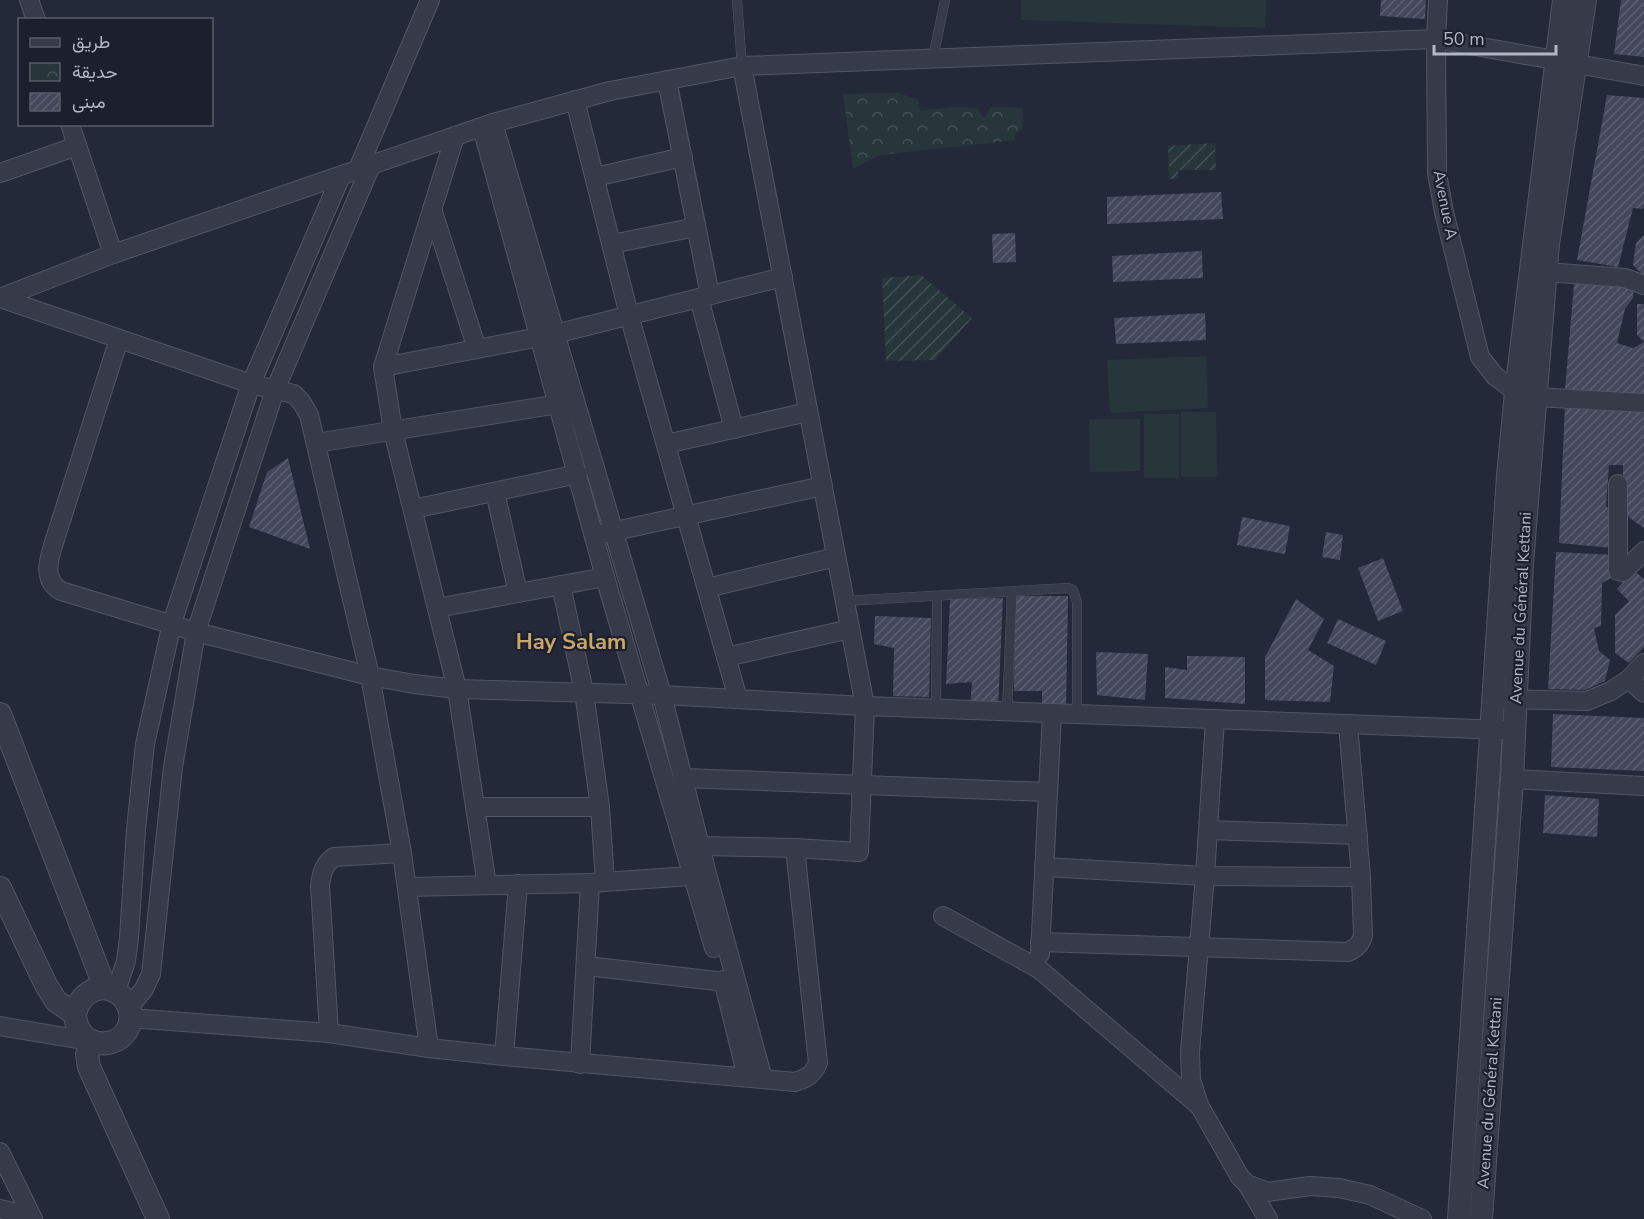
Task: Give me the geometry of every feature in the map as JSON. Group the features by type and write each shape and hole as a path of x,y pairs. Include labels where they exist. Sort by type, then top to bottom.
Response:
{"street":[{"path":"29,0 35,18"},
{"path":"120,1001 144,989 151,974 173,767 196,632 275,390 357,170 430,0"},
{"name":"Avenue A","path":"1438,0 1437,173 1444,212 1480,357 1496,376 1526,395"},
{"name":"Avenue du Général Kettani","path":"1481,1219 1512,779 1522,563 1526,395 1546,272 1565,63 1564,0"},
{"name":"Avenue du Général Kettani","path":"1459,1219 1493,699 1565,63 1585,0"},
{"path":"0,298 113,254 487,125 575,100 742,66 1436,39 1644,75"},
{"path":"700,846 859,852 865,706 742,66"},
{"path":"667,80 696,227 704,297 734,429"},
{"path":"575,100 630,315 738,699"},
{"path":"487,125 548,335 613,531 662,695 700,846 700,875"},
{"path":"71,126 113,254"},
{"path":"454,136 383,367 393,431 457,689 487,885"},
{"path":"0,173 77,146"},
{"path":"595,177 682,157"},
{"path":"120,1001 129,938 136,829 145,744 172,623 251,384 357,170"},
{"path":"432,209 477,349"},
{"path":"612,244 696,227"},
{"path":"1546,272 1625,278 1644,285"},
{"path":"383,367 548,335 783,277"},
{"path":"0,298 251,384 294,394 309,415 370,676 402,854 429,1048"},
{"path":"548,335 559,404 605,577 700,875 755,1078"},
{"path":"119,339 57,533 48,575 52,585 61,591 196,632 370,676 457,689 641,694 1007,712 1514,730"},
{"path":"1526,395 1644,403"},
{"path":"316,443 559,404"},
{"path":"666,444 808,412"},
{"path":"413,509 578,474"},
{"path":"1618,484 1618,571 1623,572 1644,551"},
{"path":"594,535 823,486"},
{"path":"495,492 518,593"},
{"path":"707,588 836,557"},
{"path":"437,608 605,577"},
{"path":"561,585 584,692 600,807 598,882 587,966 580,1064"},
{"path":"726,657 850,629"},
{"path":"1493,699 1587,700 1605,695 1629,679 1644,663"},
{"path":"1629,679 1644,693"},
{"path":"1039,969 1052,713"},
{"path":"0,714 120,1001 128,1028 122,1037 102,1044 0,1026"},
{"path":"1215,719 1190,1052 1191,1080 1198,1105 1234,1169 1247,1184 1268,1219"},
{"path":"1040,942 1348,952 1356,948 1363,936 1361,877 1348,724"},
{"path":"683,778 1047,792"},
{"path":"1512,779 1644,786"},
{"path":"475,807 600,807"},
{"path":"1208,830 1358,835"},
{"path":"90,1041 76,1027 75,1016 77,1004 84,995 94,989 120,1001 429,1048 580,1064 795,1082 808,1077 819,1063 795,848"},
{"path":"329,1034 320,885 326,863 334,857 402,854"},
{"path":"1044,867 1205,876 1361,877"},
{"path":"407,887 598,882 700,875"},
{"path":"504,1056 518,884"},
{"path":"0,888 46,985 56,1001 75,1016"},
{"path":"943,916 1039,969 1198,1105"},
{"path":"587,966 730,982"},
{"path":"31,1030 75,1016"},
{"path":"90,1041 87,1054 89,1067 158,1219"},
{"path":"0,1152 32,1218"},
{"path":"1247,1184 1268,1192 1310,1186 1339,1188 1370,1195 1422,1219"},
{"path":"0,1209 32,1218"}],"lane":[{"path":"737,0 742,66"},
{"path":"933,58 945,0"},
{"path":"844,601 1068,588 1073,590 1077,602 1077,714"},
{"path":"1007,712 1012,592"},
{"path":"936,709 937,596"}],"green space":[{"path":"1021,0 1266,0 1265,28 1021,20"},
{"path":"898,93 917,99 920,111 953,107 977,108 984,118 991,107 1022,108 1023,128 1014,135 1015,140 879,155 853,169 843,94"},
{"path":"1215,143 1216,170 1178,170 1178,179 1169,179 1168,146"},
{"path":"921,275 972,318 935,360 886,361 882,278"},
{"path":"1206,356 1208,408 1110,413 1107,360"},
{"path":"1181,412 1216,412 1217,477 1181,477"},
{"path":"1144,414 1179,414 1179,478 1144,478"},
{"path":"1089,419 1140,419 1140,471 1090,472"}],"building":[{"path":"1381,0 1426,0 1425,19 1380,16"},
{"path":"1621,0 1644,0 1644,57 1614,54"},
{"path":"1607,95 1644,98 1644,205 1643,209 1633,208 1618,267 1577,260"},
{"path":"1221,192 1223,219 1107,224 1107,197"},
{"path":"1015,233 1016,262 993,263 992,234"},
{"path":"1644,235 1644,276 1633,265 1636,243"},
{"path":"1202,251 1203,278 1113,282 1112,256"},
{"path":"1574,284 1634,285 1633,298 1625,309 1617,343 1633,348 1644,342 1644,395 1571,393 1565,389"},
{"path":"1637,304 1644,304 1644,342 1637,335"},
{"path":"1205,313 1206,340 1116,344 1114,318"},
{"path":"1565,403 1644,406 1644,528 1623,513 1623,465 1609,465 1606,506 1617,518 1613,548 1559,543"},
{"path":"288,458 310,549 249,527 267,472"},
{"path":"1242,517 1290,526 1285,554 1237,545"},
{"path":"1326,532 1343,535 1340,560 1322,557"},
{"path":"1556,552 1616,555 1611,578 1602,583 1601,626 1594,628 1599,651 1610,660 1605,681 1585,690 1548,689"},
{"path":"1383,558 1403,611 1378,621 1358,568"},
{"path":"1633,570 1644,579 1644,647 1629,663 1615,653 1615,615 1629,601 1617,589"},
{"path":"1015,596 1068,596 1066,713 1042,712 1042,691 1014,691"},
{"path":"1003,598 998,710 970,708 972,682 946,684 950,599"},
{"path":"1296,599 1324,619 1308,650 1334,666 1330,702 1265,700 1265,657"},
{"path":"875,616 931,618 929,697 893,696 894,648 874,644"},
{"path":"1338,619 1386,641 1376,665 1327,643"},
{"path":"1096,652 1148,654 1145,700 1097,695"},
{"path":"1187,656 1245,657 1245,704 1165,698 1165,667 1187,670"},
{"path":"1553,714 1644,718 1644,771 1551,767"},
{"path":"1545,795 1599,799 1597,837 1543,833"}],"district":[{"name":"Hay Salam","path":"571,642"}]}
